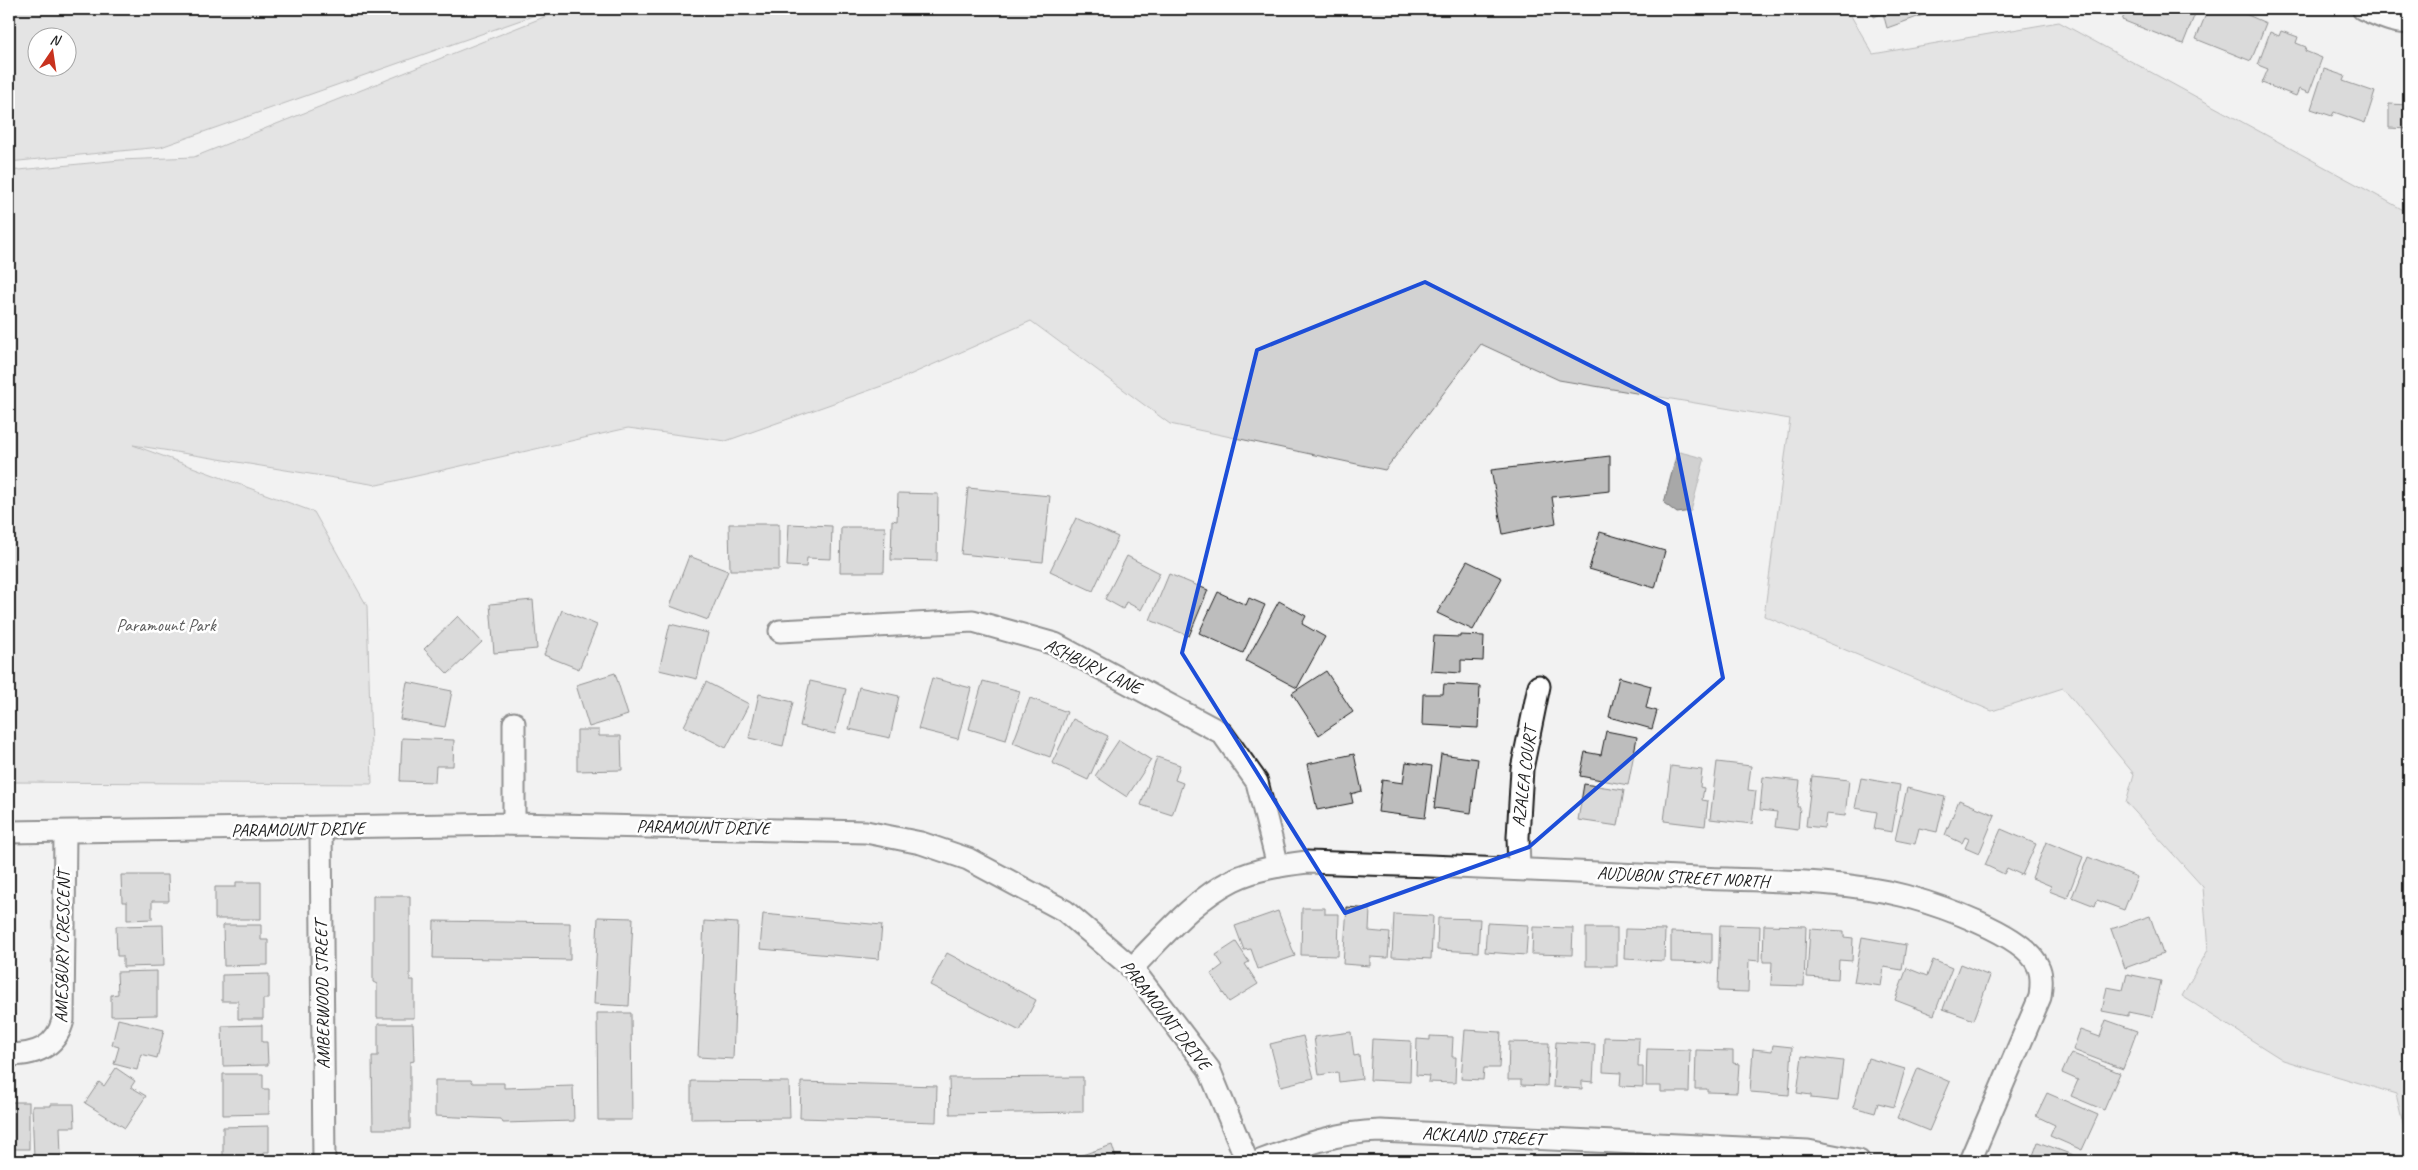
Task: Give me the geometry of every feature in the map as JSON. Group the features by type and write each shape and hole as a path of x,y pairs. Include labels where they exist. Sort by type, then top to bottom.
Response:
{"street":[{"path":"2363,9 2386,18 2404,23 2409,22"},
{"name":"ASHBURY LANE","path":"780,630 973,621 1055,644 1222,733 1257,782 1278,866"},
{"name":"AZALEA COURT","path":"1519,869 1518,837 1522,769 1539,686"},
{"path":"514,723 514,824"},
{"name":"PARAMOUNT DRIVE","path":"9,832 514,824 866,832 921,843 968,859 1065,911 1118,953 1132,968 1209,1069 1247,1161"},
{"name":"AMBERWOOD STREET","path":"321,828 324,1161"},
{"name":"AMESBURY CRESCENT","path":"9,1055 26,1055 43,1050 60,1032 63,1020 65,832"},
{"name":"AUDUBON STREET NORTH","path":"1132,968 1179,920 1217,890 1247,874 1278,866 1307,862 1519,869 1790,882 1854,887 1904,896 1958,914 2009,938 2027,951 2038,965 2042,980 2040,997 1970,1161"},
{"name":"ACKLAND STREET","path":"1260,1161 1323,1138 1380,1131 1808,1151 1859,1161"}],"highlighted area":[{"path":"1425,282 1668,405 1723,678 1529,847 1345,913 1182,653 1257,350"}],"green space":[{"path":"9,9 552,9 161,147 9,162"},
{"name":"Paramount Park","path":"564,9 1847,9 1873,54 2059,22 2409,213 2409,1149 2396,1094 2283,1060 2182,996 2208,950 2203,887 2126,802 2134,774 2063,688 1992,711 1764,616 1790,419 1559,380 1481,344 1385,470 1170,424 1031,321 896,381 726,441 628,428 377,485 133,445 314,512 367,606 372,784 9,782 9,171 120,160 194,157"}],"shaded area":[{"path":"1680,452 1703,458 1704,461 1691,511 1677,513 1664,503 1677,453"}],"building":[{"path":"1872,9 1933,9 1934,11 1887,28 1883,13 1874,17"},
{"path":"2127,9 2197,9 2183,44 2122,20"},
{"path":"2208,9 2234,9 2266,23 2251,61 2196,39"},
{"path":"2281,31 2298,37 2296,43 2306,47 2305,51 2322,58 2309,93 2299,89 2296,96 2262,83 2268,69 2258,65 2270,32 2279,36"},
{"path":"2324,69 2345,76 2343,81 2375,92 2365,123 2334,112 2332,116 2311,109"},
{"path":"2389,104 2409,105 2409,129 2389,128"},
{"path":"1610,456 1610,491 1552,497 1556,523 1503,534 1491,470"},
{"path":"968,488 1050,496 1043,562 961,554"},
{"path":"898,493 938,494 937,561 891,560 892,520 897,521"},
{"path":"1076,518 1118,537 1093,591 1050,571"},
{"path":"729,524 779,524 779,570 730,570"},
{"path":"789,524 832,526 831,559 807,558 806,567 787,566"},
{"path":"841,527 885,527 884,572 840,572"},
{"path":"1600,532 1665,551 1655,588 1589,569"},
{"path":"689,556 728,571 708,620 670,606"},
{"path":"1127,556 1160,573 1141,610 1126,602 1123,609 1105,599"},
{"path":"1467,561 1502,578 1473,630 1437,613"},
{"path":"1169,574 1208,590 1189,636 1150,620"},
{"path":"1218,592 1246,605 1249,598 1265,605 1243,653 1199,633"},
{"path":"533,600 537,649 494,653 490,604"},
{"path":"1279,601 1306,616 1302,624 1325,637 1297,688 1246,661"},
{"path":"562,610 597,625 579,669 544,655"},
{"path":"458,616 482,642 448,674 424,649"},
{"path":"670,624 708,633 697,679 659,670"},
{"path":"1460,635 1484,636 1483,661 1461,660 1461,673 1431,671 1434,636 1460,637"},
{"path":"1326,671 1353,712 1319,735 1292,693"},
{"path":"615,673 628,715 589,727 576,685"},
{"path":"1619,677 1651,686 1646,708 1657,711 1652,729 1609,717"},
{"path":"932,678 971,688 958,739 918,729"},
{"path":"810,681 846,689 835,734 800,726"},
{"path":"983,681 1020,691 1006,740 969,729"},
{"path":"407,682 452,691 445,727 400,719"},
{"path":"706,682 749,704 726,748 684,726"},
{"path":"1444,684 1480,686 1478,728 1422,725 1423,694 1443,694"},
{"path":"859,687 899,696 890,738 849,729"},
{"path":"759,694 793,702 783,746 749,738"},
{"path":"1030,698 1067,712 1050,757 1013,743"},
{"path":"1073,719 1108,736 1088,780 1052,763"},
{"path":"577,730 599,730 599,736 621,736 622,770 577,771"},
{"path":"1606,731 1637,737 1628,785 1580,776 1585,752 1601,755"},
{"path":"402,738 454,740 453,766 436,766 435,782 400,781"},
{"path":"1119,740 1151,760 1127,797 1095,776"},
{"path":"1354,754 1362,791 1351,794 1353,803 1317,810 1307,764"},
{"path":"1441,754 1478,759 1471,813 1434,808"},
{"path":"1157,757 1180,765 1175,780 1183,783 1172,815 1141,805"},
{"path":"1406,762 1432,766 1425,818 1378,812 1382,780 1403,783"},
{"path":"1717,762 1751,766 1748,790 1756,791 1752,824 1710,819"},
{"path":"1671,766 1702,770 1700,787 1704,788 1702,800 1708,801 1705,826 1664,821"},
{"path":"1812,776 1849,780 1845,816 1826,814 1824,828 1806,826"},
{"path":"1763,777 1800,781 1797,807 1800,807 1798,830 1775,827 1777,812 1760,810"},
{"path":"1861,778 1900,785 1892,832 1874,829 1877,812 1855,808"},
{"path":"1584,784 1624,790 1618,826 1578,820"},
{"path":"1907,788 1945,797 1937,832 1919,828 1915,844 1895,840"},
{"path":"1959,800 1995,815 1979,854 1965,848 1969,839 1965,837 1962,843 1945,835"},
{"path":"2001,829 2036,844 2022,875 2007,868 2004,874 1985,865"},
{"path":"2046,842 2083,857 2067,898 2049,891 2051,886 2032,878"},
{"path":"2088,857 2137,877 2124,910 2097,900 2095,906 2072,897"},
{"path":"121,875 168,875 169,901 152,901 152,919 127,920 127,902 122,902"},
{"path":"236,882 261,882 261,919 215,919 215,887 236,887"},
{"path":"373,896 410,896 410,980 414,980 414,1018 377,1018 377,984 373,982"},
{"path":"1347,907 1370,909 1369,931 1390,933 1388,958 1370,957 1370,966 1343,964"},
{"path":"1302,908 1325,908 1325,914 1339,914 1338,956 1301,955"},
{"path":"1278,911 1295,956 1258,969 1251,949 1244,950 1235,926"},
{"path":"763,914 882,925 879,959 760,949"},
{"path":"1394,914 1433,916 1431,959 1392,957"},
{"path":"2150,916 2163,954 2125,968 2111,929"},
{"path":"598,917 633,918 629,1006 594,1004"},
{"path":"1438,918 1480,919 1478,952 1437,950"},
{"path":"434,921 570,923 570,960 433,958"},
{"path":"704,921 738,923 733,1059 698,1057"},
{"path":"1487,923 1528,925 1526,955 1485,952"},
{"path":"163,925 164,966 123,967 123,956 117,956 116,926"},
{"path":"223,925 261,925 261,940 268,940 268,965 224,966"},
{"path":"1720,925 1760,926 1759,961 1749,960 1748,992 1718,991"},
{"path":"1764,925 1806,926 1804,986 1771,985 1772,962 1763,962"},
{"path":"1533,927 1573,928 1572,955 1532,954"},
{"path":"1586,928 1617,928 1617,966 1586,966"},
{"path":"1625,929 1665,930 1664,961 1624,959"},
{"path":"1810,929 1844,931 1844,937 1853,938 1852,961 1839,960 1838,979 1807,977"},
{"path":"1671,932 1712,933 1712,963 1671,962"},
{"path":"1862,937 1906,945 1902,970 1884,967 1881,986 1854,982"},
{"path":"9,940 12,940 12,965 9,965"},
{"path":"1236,942 1249,962 1245,964 1258,984 1229,1002 1211,974 1223,965 1216,955"},
{"path":"947,953 1036,1000 1020,1031 930,985"},
{"path":"1933,960 1952,968 1934,1015 1895,1000 1907,968 1927,976"},
{"path":"1960,964 1990,976 1974,1020 1943,1009"},
{"path":"157,971 157,1015 111,1016 111,995 118,994 117,972"},
{"path":"269,974 269,999 263,999 263,1019 238,1019 238,1001 222,1001 222,975"},
{"path":"2127,974 2161,981 2153,1017 2128,1012 2128,1016 2102,1011 2107,987 2123,990"},
{"path":"9,992 12,992 12,1015 9,1015"},
{"path":"597,1013 631,1013 632,1120 598,1120"},
{"path":"118,1019 164,1030 157,1058 141,1054 137,1070 114,1064 119,1047 112,1045"},
{"path":"2106,1020 2137,1031 2123,1069 2073,1050 2080,1030 2100,1037"},
{"path":"378,1024 413,1024 414,1061 410,1062 410,1129 373,1129 372,1056 378,1056"},
{"path":"262,1025 262,1042 267,1042 268,1065 223,1066 222,1026"},
{"path":"1465,1030 1501,1032 1499,1068 1484,1068 1483,1080 1461,1079"},
{"path":"1351,1032 1354,1056 1359,1055 1362,1079 1339,1082 1338,1072 1319,1075 1314,1037"},
{"path":"1303,1036 1314,1078 1281,1086 1270,1044"},
{"path":"1430,1036 1453,1037 1452,1057 1456,1057 1455,1083 1428,1082 1429,1076 1416,1075 1417,1039 1430,1040"},
{"path":"1604,1037 1639,1038 1638,1067 1643,1067 1643,1087 1620,1086 1621,1073 1603,1072"},
{"path":"1372,1039 1411,1041 1410,1082 1370,1080"},
{"path":"1509,1042 1549,1043 1547,1086 1521,1085 1521,1080 1508,1080"},
{"path":"1556,1042 1595,1044 1593,1082 1582,1081 1582,1089 1553,1087"},
{"path":"1773,1045 1792,1047 1789,1095 1750,1092 1753,1049 1772,1051"},
{"path":"1647,1049 1690,1050 1689,1092 1661,1092 1661,1086 1646,1086"},
{"path":"1696,1050 1733,1051 1733,1063 1739,1064 1737,1093 1707,1092 1707,1089 1695,1089"},
{"path":"2071,1053 2120,1073 2104,1110 2071,1096 2078,1080 2062,1073"},
{"path":"1802,1056 1843,1061 1838,1101 1811,1098 1811,1095 1797,1093"},
{"path":"1868,1058 1905,1069 1894,1107 1878,1103 1875,1113 1853,1107"},
{"path":"116,1068 135,1081 131,1087 146,1096 125,1128 85,1103 99,1082 104,1086"},
{"path":"1918,1068 1950,1082 1929,1131 1897,1118"},
{"path":"223,1074 263,1074 263,1089 269,1089 269,1114 223,1115"},
{"path":"1083,1077 1083,1112 950,1114 949,1078"},
{"path":"435,1080 471,1080 473,1083 504,1083 504,1088 573,1086 574,1121 503,1123 501,1119 435,1116"},
{"path":"691,1081 789,1082 790,1118 691,1119"},
{"path":"801,1082 937,1086 936,1122 800,1118"},
{"path":"2047,1093 2098,1115 2082,1150 2050,1136 2055,1125 2036,1116"},
{"path":"9,1102 29,1102 29,1149 9,1149"},
{"path":"51,1104 74,1104 75,1127 60,1127 61,1157 34,1158 32,1106 51,1106"},
{"path":"269,1126 269,1152 263,1152 263,1161 223,1161 223,1127"},
{"path":"2038,1142 2078,1157 2077,1161 2031,1161"},
{"path":"1112,1145 1117,1161 1081,1161 1079,1156"}]}
